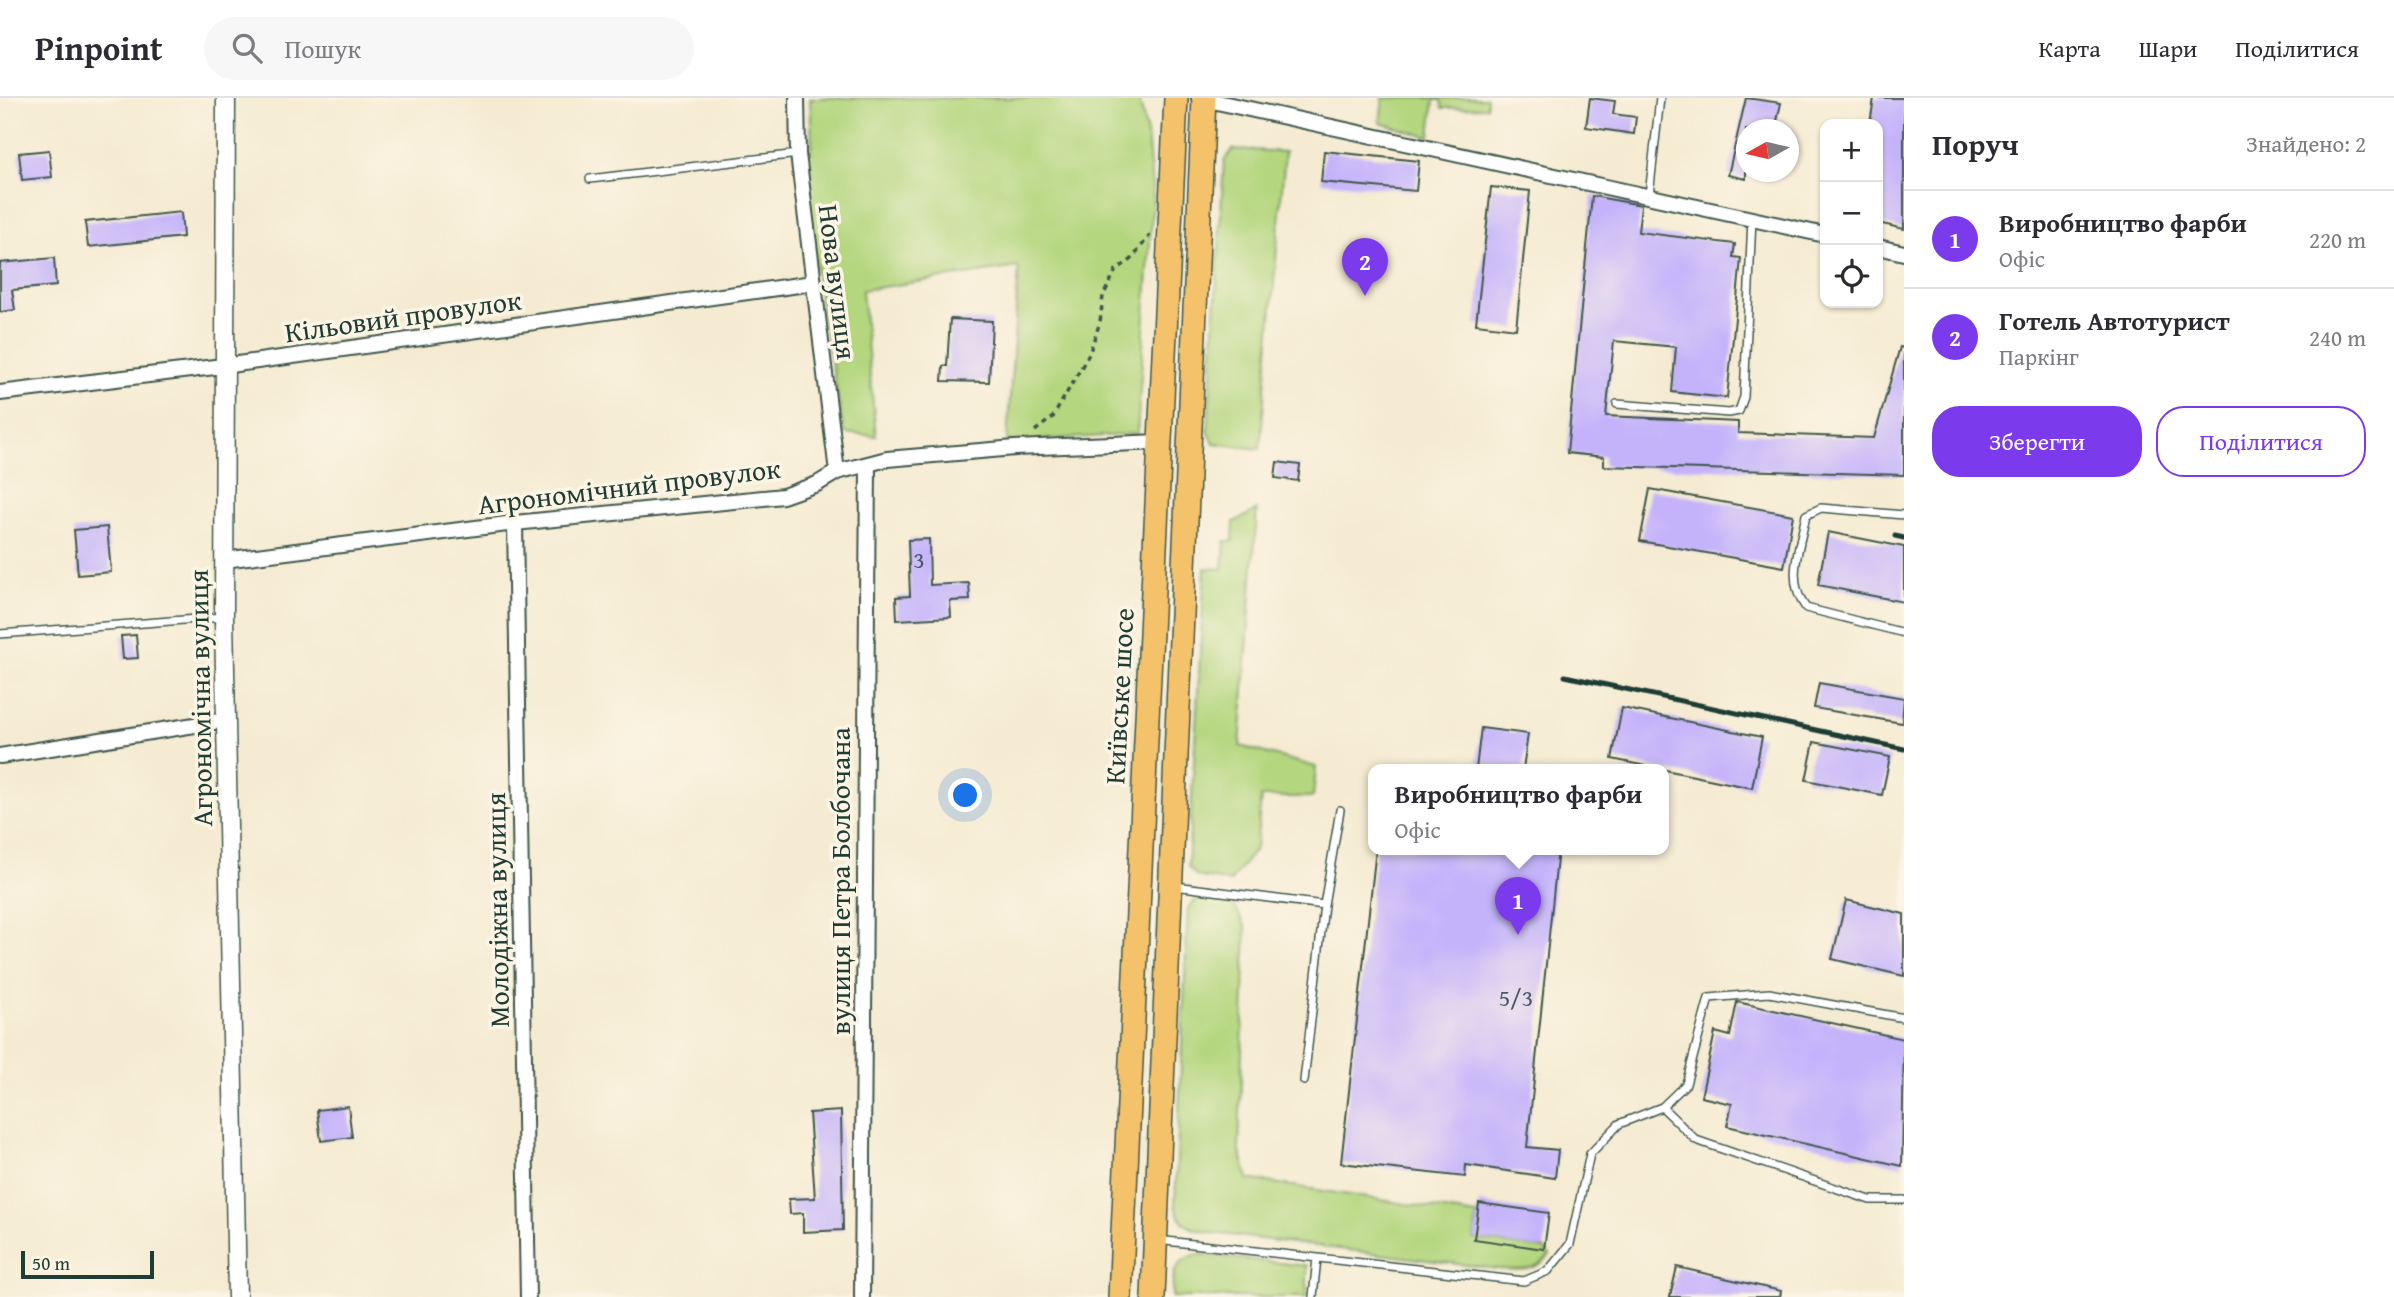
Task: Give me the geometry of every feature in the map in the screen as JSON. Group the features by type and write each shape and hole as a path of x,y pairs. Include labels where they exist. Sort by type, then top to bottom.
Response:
{"main road":[{"name":"Київське шосе","path":"1120,1297 1176,98"},
{"path":"1153,1297 1203,98"}],"street":[{"name":"Агрономічна вулиця","path":"226,98 224,617 237,1297"},
{"name":"Нова вулиця","path":"797,98 798,154 837,472"},
{"path":"1203,98 1820,234"},
{"path":"1883,248 1904,253"},
{"name":"Кільовий провулок","path":"0,393 223,366 813,283"},
{"name":"Агрономічний провулок","path":"224,560 515,523 783,496 817,484 837,472 887,459 1015,448 1160,442"},
{"name":"вулиця Петра Болбочана","path":"862,1297 868,464"},
{"name":"Молодіжна вулиця","path":"515,523 528,1297"},
{"path":"0,756 226,720"}],"lane":[{"path":"1649,195 1660,98"},
{"path":"590,179 798,154"},
{"path":"1617,404 1728,414 1739,411 1744,397 1752,218"},
{"path":"1904,515 1821,508 1806,515 1794,576 1797,596 1806,608 1904,632"},
{"path":"0,634 224,617"},
{"path":"1304,1081 1324,905 1340,810"},
{"path":"1172,886 1229,890 1324,905"},
{"path":"1156,1240 1524,1280 1548,1270 1570,1244 1590,1154 1619,1124 1662,1107 1686,1084 1709,998 1769,993 1904,1018"},
{"path":"1662,1107 1696,1140 1870,1200 1904,1200"},
{"path":"1313,1297 1317,1258"}],"path":[{"path":"1015,448 1054,417 1089,354 1100,322 1103,296 1116,270 1131,260 1170,214"}],"green space":[{"path":"810,98 1139,98 1147,134 1153,197 1137,434 1007,442 1019,267 862,290 876,436 844,433 817,279 803,154 812,147"},
{"path":"1383,98 1487,98 1487,107 1443,108 1441,100 1434,100 1430,137 1380,123"},
{"path":"1233,149 1285,152 1260,449 1214,443 1208,431 1224,161"},
{"path":"1257,510 1240,746 1316,767 1313,797 1261,797 1256,848 1230,882 1197,876 1188,867 1205,568 1223,569 1225,541 1233,541 1234,522"},
{"path":"1199,897 1231,900 1246,927 1239,1148 1248,1179 1477,1215 1474,1239 1544,1249 1550,1255 1544,1261 1532,1268 1498,1269 1213,1233 1188,1226 1180,1218 1175,1205 1188,908"},
{"path":"1198,1254 1307,1266 1307,1297 1172,1297 1173,1281 1179,1264"}],"building":[{"path":"1590,98 1615,101 1613,114 1636,117 1634,134 1586,127"},
{"path":"1746,98 1781,103 1777,119 1741,119"},
{"path":"1874,98 1904,98 1904,229 1883,224 1883,119 1871,119"},
{"path":"1736,141 1736,177 1728,175"},
{"path":"49,150 52,177 22,180 19,153"},
{"path":"1324,151 1419,161 1416,191 1321,182"},
{"path":"1491,187 1530,191 1516,329 1476,324"},
{"path":"1592,196 1641,205 1638,232 1735,244 1733,257 1741,258 1727,398 1672,392 1676,347 1614,341 1606,416 1738,422 1738,433 1874,438 1900,347 1904,348 1904,475 1604,466 1604,457 1567,453"},
{"path":"181,212 183,237 88,247 85,222"},
{"path":"54,258 56,286 12,290 15,310 0,312 0,263"},
{"path":"950,319 992,321 989,382 942,381 943,366 947,366"},
{"path":"1277,462 1300,465 1298,481 1275,478"},
{"path":"1650,489 1793,515 1784,567 1640,541"},
{"path":"107,527 111,572 78,575 74,530"},
{"path":"1828,532 1904,547 1904,602 1818,585"},
{"path":"929,539 930,585 969,583 970,600 950,601 951,617 897,620 896,597 910,596 908,540"},
{"path":"136,635 138,658 123,659 121,636"},
{"path":"1819,683 1904,698 1902,723 1814,708"},
{"path":"1622,708 1762,737 1752,788 1669,771 1669,764 1636,764 1612,759"},
{"path":"1481,728 1528,734 1524,764 1477,764"},
{"path":"1814,742 1890,757 1882,795 1806,780"},
{"path":"1375,855 1557,855 1527,1147 1558,1150 1555,1178 1466,1165 1465,1177 1341,1163"},
{"path":"1846,900 1904,914 1904,976 1832,959"},
{"path":"1737,1002 1904,1039 1902,1166 1727,1126 1732,1104 1701,1097 1715,1032 1730,1036"},
{"path":"348,1106 352,1137 321,1141 317,1110"},
{"path":"841,1111 843,1230 803,1232 803,1213 790,1214 789,1199 815,1198 809,1113"},
{"path":"1479,1203 1549,1213 1544,1249 1474,1239"},
{"path":"1677,1267 1781,1291 1780,1297 1670,1297"}],"railway":[{"path":"1895,536 1904,538"},
{"path":"1565,676 1904,749"}],"place":[{"name":"Готель Автотурист","path":"1365,296"},
{"name":"Виробництво фарби","path":"1518,935"}]}
